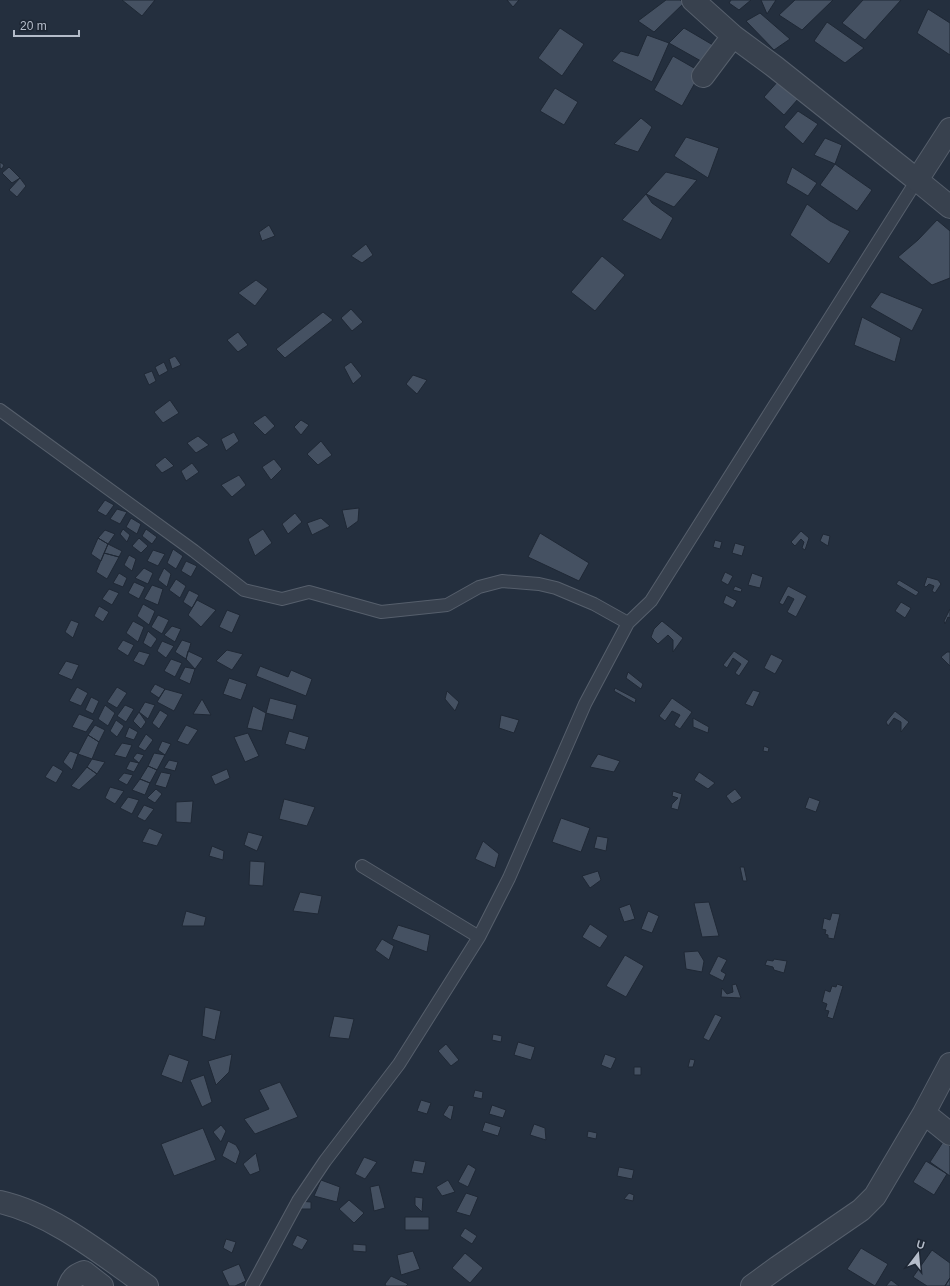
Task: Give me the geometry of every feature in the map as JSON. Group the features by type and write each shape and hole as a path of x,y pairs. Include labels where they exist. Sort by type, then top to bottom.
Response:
{"street":[{"path":"694,0 733,36 775,67 950,207"},
{"path":"703,76 733,36"},
{"path":"917,180 950,129"},
{"path":"752,1286 861,1210 875,1196 924,1113 950,1064"},
{"path":"924,1113 950,1134"},
{"path":"0,1202 43,1217 92,1247 147,1286"},
{"path":"69,1286 71,1280 76,1275 84,1272 102,1286"}],"lane":[{"path":"252,1286 298,1201 325,1161 399,1064 479,937 509,878 585,704 628,623 651,601 917,180"},
{"path":"0,410 194,551 244,590 282,599 309,592 381,612 447,606 479,587 502,581 539,584 556,588 594,604 628,623"},
{"path":"362,866 479,937"}],"building":[{"path":"122,0 155,0 142,16"},
{"path":"507,0 519,0 513,7"},
{"path":"666,0 680,0 685,2 654,32 638,21"},
{"path":"731,0 751,0 739,10 729,3"},
{"path":"761,0 776,0 767,14"},
{"path":"795,0 833,0 802,30 779,15"},
{"path":"863,0 901,0 865,40 842,23"},
{"path":"928,9 950,23 950,55 917,33"},
{"path":"760,13 790,39 774,50 746,21"},
{"path":"827,22 864,48 845,63 814,41"},
{"path":"560,28 584,44 562,76 538,58"},
{"path":"684,28 718,48 708,65 669,43"},
{"path":"647,35 669,43 652,82 612,61 621,51 638,56"},
{"path":"673,56 701,72 682,106 654,90"},
{"path":"779,80 798,99 784,115 764,97"},
{"path":"555,88 578,102 564,125 540,111"},
{"path":"798,111 818,124 803,144 784,127"},
{"path":"641,118 652,127 638,152 614,144"},
{"path":"686,137 719,148 708,178 674,156"},
{"path":"825,138 842,145 835,164 814,155"},
{"path":"0,162 4,165 2,169 0,168"},
{"path":"835,164 872,190 857,211 820,185"},
{"path":"9,167 20,178 12,183 2,173"},
{"path":"792,167 817,183 808,196 786,183"},
{"path":"666,172 697,180 674,207 646,194"},
{"path":"20,178 26,186 17,197 9,190"},
{"path":"646,194 652,203 673,218 661,240 622,220"},
{"path":"807,204 830,221 850,231 829,264 790,235"},
{"path":"937,220 950,231 950,278 932,285 898,257 918,240"},
{"path":"269,225 275,236 262,241 259,232"},
{"path":"366,244 373,255 362,263 351,256"},
{"path":"602,256 625,275 595,311 571,292"},
{"path":"256,280 268,289 255,306 238,293"},
{"path":"881,292 923,309 912,331 870,307"},
{"path":"351,309 363,322 352,331 341,318"},
{"path":"323,312 333,320 285,358 276,349"},
{"path":"862,317 901,338 895,362 854,345"},
{"path":"238,332 248,345 238,352 227,340"},
{"path":"175,356 181,365 172,369 169,359"},
{"path":"164,362 168,371 159,376 155,367"},
{"path":"351,362 362,376 353,384 344,367"},
{"path":"152,371 156,381 149,385 144,374"},
{"path":"413,375 427,380 417,394 406,384"},
{"path":"170,400 179,413 163,423 154,412"},
{"path":"265,415 275,426 265,435 253,423"},
{"path":"301,420 309,425 301,435 294,427"},
{"path":"234,432 239,441 226,451 221,439"},
{"path":"198,436 209,445 196,453 187,443"},
{"path":"321,441 332,455 318,465 307,454"},
{"path":"165,457 174,466 162,473 155,465"},
{"path":"274,459 282,469 271,480 262,467"},
{"path":"192,463 199,472 186,481 181,471"},
{"path":"239,475 246,485 232,497 221,485"},
{"path":"105,500 114,505 106,516 97,511"},
{"path":"359,508 358,521 347,529 342,510"},
{"path":"117,509 127,512 120,524 110,519"},
{"path":"295,513 302,522 288,534 282,524"},
{"path":"131,518 141,524 137,534 126,527"},
{"path":"321,518 330,526 312,535 307,523"},
{"path":"123,529 130,535 127,542 120,534"},
{"path":"146,529 157,537 152,544 142,536"},
{"path":"263,529 272,543 255,556 248,539"},
{"path":"105,530 115,534 108,544 98,538"},
{"path":"801,531 809,538 805,550 802,548 804,542 801,539 795,546 791,542"},
{"path":"540,533 589,563 579,581 528,557"},
{"path":"823,534 830,536 828,546 820,541"},
{"path":"98,538 108,544 101,561 91,554"},
{"path":"139,538 148,546 141,553 132,546"},
{"path":"715,540 722,542 720,549 713,547"},
{"path":"735,543 745,546 742,556 732,553"},
{"path":"108,544 122,551 119,557 104,553"},
{"path":"173,549 183,556 176,569 167,563"},
{"path":"153,550 165,554 158,566 147,561"},
{"path":"104,553 119,557 107,579 96,572"},
{"path":"129,555 136,559 132,571 124,565"},
{"path":"186,561 197,566 191,577 181,571"},
{"path":"144,568 153,573 148,584 135,578"},
{"path":"164,568 171,574 167,587 158,580"},
{"path":"725,572 733,576 728,585 721,581"},
{"path":"119,573 127,578 123,587 113,583"},
{"path":"752,573 763,577 760,588 748,585"},
{"path":"927,577 938,580 941,584 935,593 932,591 934,586 929,584 926,587 924,586"},
{"path":"176,579 186,586 180,598 169,590"},
{"path":"899,580 919,592 916,596 896,584"},
{"path":"134,582 145,587 139,599 128,593"},
{"path":"152,585 163,589 158,605 144,599"},
{"path":"735,586 742,589 741,592 733,590"},
{"path":"788,586 807,596 796,617 787,612 794,599 788,596 783,605 779,603"},
{"path":"109,589 119,593 112,605 102,599"},
{"path":"189,590 199,595 192,608 183,602"},
{"path":"726,595 737,601 733,608 723,603"},
{"path":"197,600 216,610 201,627 188,615"},
{"path":"901,602 911,608 905,618 895,611"},
{"path":"143,604 155,611 149,625 137,616"},
{"path":"99,606 109,612 103,622 94,616"},
{"path":"950,609 950,618 948,617 945,624 944,621"},
{"path":"227,610 240,615 232,633 219,627"},
{"path":"158,615 169,620 162,634 151,627"},
{"path":"71,620 79,623 73,638 65,632"},
{"path":"133,621 144,627 138,642 126,633"},
{"path":"662,621 683,638 673,652 673,640 668,635 658,644 651,637 654,629"},
{"path":"172,626 181,629 175,642 164,635"},
{"path":"148,631 157,639 151,648 143,643"},
{"path":"123,640 134,645 128,656 117,649"},
{"path":"182,640 191,643 186,659 175,652"},
{"path":"162,641 174,646 166,658 157,651"},
{"path":"227,650 243,654 232,670 216,661"},
{"path":"139,651 150,654 144,666 133,661"},
{"path":"188,651 203,658 195,669 186,659"},
{"path":"734,651 749,661 739,676 735,673 741,664 733,658 727,668 723,665"},
{"path":"947,652 950,652 950,666 941,657"},
{"path":"771,654 783,660 775,674 764,668"},
{"path":"171,659 182,663 175,677 164,671"},
{"path":"66,661 79,665 72,680 58,674"},
{"path":"260,666 288,677 291,670 312,679 306,696 256,676"},
{"path":"185,667 195,669 190,684 179,679"},
{"path":"628,672 643,684 641,689 626,678"},
{"path":"229,678 247,684 241,700 223,694"},
{"path":"155,684 165,689 159,698 150,692"},
{"path":"77,687 88,693 81,706 69,701"},
{"path":"117,687 127,693 117,708 107,702"},
{"path":"615,688 636,699 635,703 614,691"},
{"path":"165,689 183,694 174,711 157,702"},
{"path":"753,690 760,692 753,707 745,704"},
{"path":"447,691 459,702 455,711 445,699"},
{"path":"91,697 99,701 93,714 85,710"},
{"path":"270,698 297,705 293,720 266,713"},
{"path":"672,698 692,712 680,729 674,725 680,715 672,711 665,721 659,716"},
{"path":"202,699 211,715 193,714"},
{"path":"145,702 155,705 148,719 139,712"},
{"path":"105,705 115,713 108,726 98,719"},
{"path":"125,705 134,709 126,722 117,716"},
{"path":"253,706 266,713 262,731 247,728"},
{"path":"160,710 168,715 159,729 152,723"},
{"path":"895,711 909,722 901,732 901,722 894,718 888,726 886,722"},
{"path":"139,712 146,722 141,729 133,721"},
{"path":"79,714 94,720 86,732 72,727"},
{"path":"501,715 519,720 514,733 499,728"},
{"path":"693,718 709,727 708,733 693,727"},
{"path":"116,720 124,726 117,737 110,731"},
{"path":"95,725 105,730 99,742 88,735"},
{"path":"186,725 198,730 188,745 177,741"},
{"path":"129,727 138,732 134,740 125,737"},
{"path":"289,731 309,737 305,750 285,744"},
{"path":"248,733 259,756 245,762 234,737"},
{"path":"146,734 153,740 145,751 138,747"},
{"path":"88,735 99,742 92,759 78,754"},
{"path":"162,741 171,744 165,755 158,750"},
{"path":"122,743 132,745 126,758 114,755"},
{"path":"764,746 769,748 768,752 763,751"},
{"path":"70,751 78,754 72,770 63,762"},
{"path":"137,753 144,755 139,763 133,758"},
{"path":"154,753 165,755 157,770 148,766"},
{"path":"598,754 620,761 614,772 590,767"},
{"path":"92,759 105,762 97,774 87,767"},
{"path":"169,760 178,762 175,771 164,768"},
{"path":"130,761 139,763 134,772 126,769"},
{"path":"53,765 63,771 56,783 45,777"},
{"path":"148,766 157,770 150,783 140,779"},
{"path":"87,767 97,774 79,790 71,786"},
{"path":"227,769 230,778 215,785 211,776"},
{"path":"161,772 171,774 166,788 155,785"},
{"path":"699,772 715,783 708,789 694,780"},
{"path":"124,773 133,775 127,785 118,780"},
{"path":"140,779 150,783 145,795 132,790"},
{"path":"110,787 124,791 115,804 105,798"},
{"path":"156,789 162,794 155,803 147,798"},
{"path":"735,789 742,798 732,804 726,796"},
{"path":"673,791 682,794 678,810 671,808 672,804 678,798 672,796"},
{"path":"128,797 139,800 132,814 120,808"},
{"path":"809,797 820,801 816,812 805,808"},
{"path":"284,799 315,807 307,826 279,819"},
{"path":"193,801 191,823 176,822 176,802"},
{"path":"144,805 154,809 145,821 137,817"},
{"path":"561,818 590,828 581,852 552,842"},
{"path":"149,828 163,834 157,846 142,842"},
{"path":"248,832 263,836 257,851 244,845"},
{"path":"597,836 608,838 606,851 594,848"},
{"path":"483,841 499,854 495,868 475,859"},
{"path":"212,846 224,851 223,860 209,856"},
{"path":"250,861 265,862 263,886 249,885"},
{"path":"740,867 744,867 747,881 743,881"},
{"path":"598,871 601,880 590,888 582,876"},
{"path":"300,892 322,896 318,914 293,911"},
{"path":"709,902 719,936 702,937 694,903"},
{"path":"630,904 635,919 624,922 619,908"},
{"path":"186,911 206,917 204,926 182,926"},
{"path":"648,911 659,916 652,933 641,929"},
{"path":"832,913 840,914 834,939 828,938 828,935 825,934 826,930 822,929 824,918 830,920"},
{"path":"590,924 608,936 600,948 582,937"},
{"path":"398,925 430,935 427,952 392,939"},
{"path":"382,939 394,946 389,960 375,950"},
{"path":"698,951 704,961 702,972 686,969 684,952"},
{"path":"625,955 644,966 626,997 606,986"},
{"path":"718,956 727,960 721,971 726,974 723,981 709,974"},
{"path":"774,959 787,961 784,973 774,970 773,967 765,965 767,960 773,961"},
{"path":"736,984 741,998 721,997 722,988 727,994 733,992 732,985"},
{"path":"837,984 843,986 833,1019 827,1017 829,1011 825,1010 827,1004 822,1002 825,990 830,992 832,986 836,987"},
{"path":"205,1007 221,1011 215,1040 202,1036"},
{"path":"715,1014 722,1017 709,1041 703,1038"},
{"path":"334,1016 354,1019 349,1039 329,1037"},
{"path":"493,1034 502,1036 501,1042 492,1040"},
{"path":"518,1042 535,1047 531,1060 514,1055"},
{"path":"446,1044 459,1060 451,1066 438,1051"},
{"path":"169,1054 189,1061 182,1083 161,1075"},
{"path":"232,1054 229,1072 216,1085 208,1061"},
{"path":"605,1054 616,1058 611,1069 601,1065"},
{"path":"690,1059 695,1060 693,1067 688,1067"},
{"path":"634,1067 641,1067 641,1075 634,1075"},
{"path":"204,1075 212,1102 202,1107 190,1080"},
{"path":"280,1082 298,1117 255,1134 244,1119 269,1109 259,1090"},
{"path":"475,1090 483,1092 482,1099 473,1097"},
{"path":"421,1100 431,1103 427,1114 417,1111"},
{"path":"449,1105 454,1106 451,1120 443,1115"},
{"path":"492,1105 506,1110 503,1118 489,1114"},
{"path":"485,1122 501,1127 498,1136 482,1131"},
{"path":"534,1124 545,1128 546,1140 530,1135"},
{"path":"221,1125 226,1131 221,1142 213,1132"},
{"path":"203,1128 216,1160 174,1176 161,1144"},
{"path":"588,1131 597,1133 596,1139 587,1137"},
{"path":"228,1141 236,1145 240,1152 236,1164 222,1156"},
{"path":"943,1142 950,1146 950,1176 930,1162"},
{"path":"256,1153 260,1171 250,1175 243,1164"},
{"path":"364,1157 377,1162 365,1179 355,1174"},
{"path":"414,1160 426,1162 423,1174 411,1172"},
{"path":"926,1161 947,1174 934,1195 913,1182"},
{"path":"468,1164 476,1169 468,1187 458,1182"},
{"path":"619,1167 634,1170 632,1179 617,1176"},
{"path":"321,1180 340,1187 337,1202 314,1196"},
{"path":"448,1180 455,1192 442,1196 436,1187"},
{"path":"379,1185 385,1208 374,1211 370,1187"},
{"path":"466,1193 478,1197 470,1216 456,1212"},
{"path":"629,1193 634,1195 633,1201 624,1199"},
{"path":"415,1197 423,1198 422,1212 415,1205"},
{"path":"349,1200 364,1213 354,1223 339,1209"},
{"path":"299,1201 311,1202 311,1209 299,1209"},
{"path":"405,1217 429,1217 429,1230 405,1230"},
{"path":"465,1228 477,1236 472,1244 460,1236"},
{"path":"297,1235 308,1240 302,1250 292,1245"},
{"path":"226,1239 236,1242 232,1253 223,1248"},
{"path":"353,1244 366,1245 366,1252 353,1251"},
{"path":"861,1248 888,1264 875,1286 847,1269"},
{"path":"932,1250 950,1263 950,1278 945,1286 927,1286 913,1277"},
{"path":"413,1251 420,1269 401,1275 397,1255"},
{"path":"465,1253 483,1268 470,1283 452,1268"},
{"path":"239,1264 246,1281 235,1286 229,1286 222,1271"},
{"path":"391,1276 408,1284 406,1286 386,1286 385,1284"},
{"path":"950,1278 950,1286 945,1286"},
{"path":"891,1280 899,1286 886,1286"}]}
